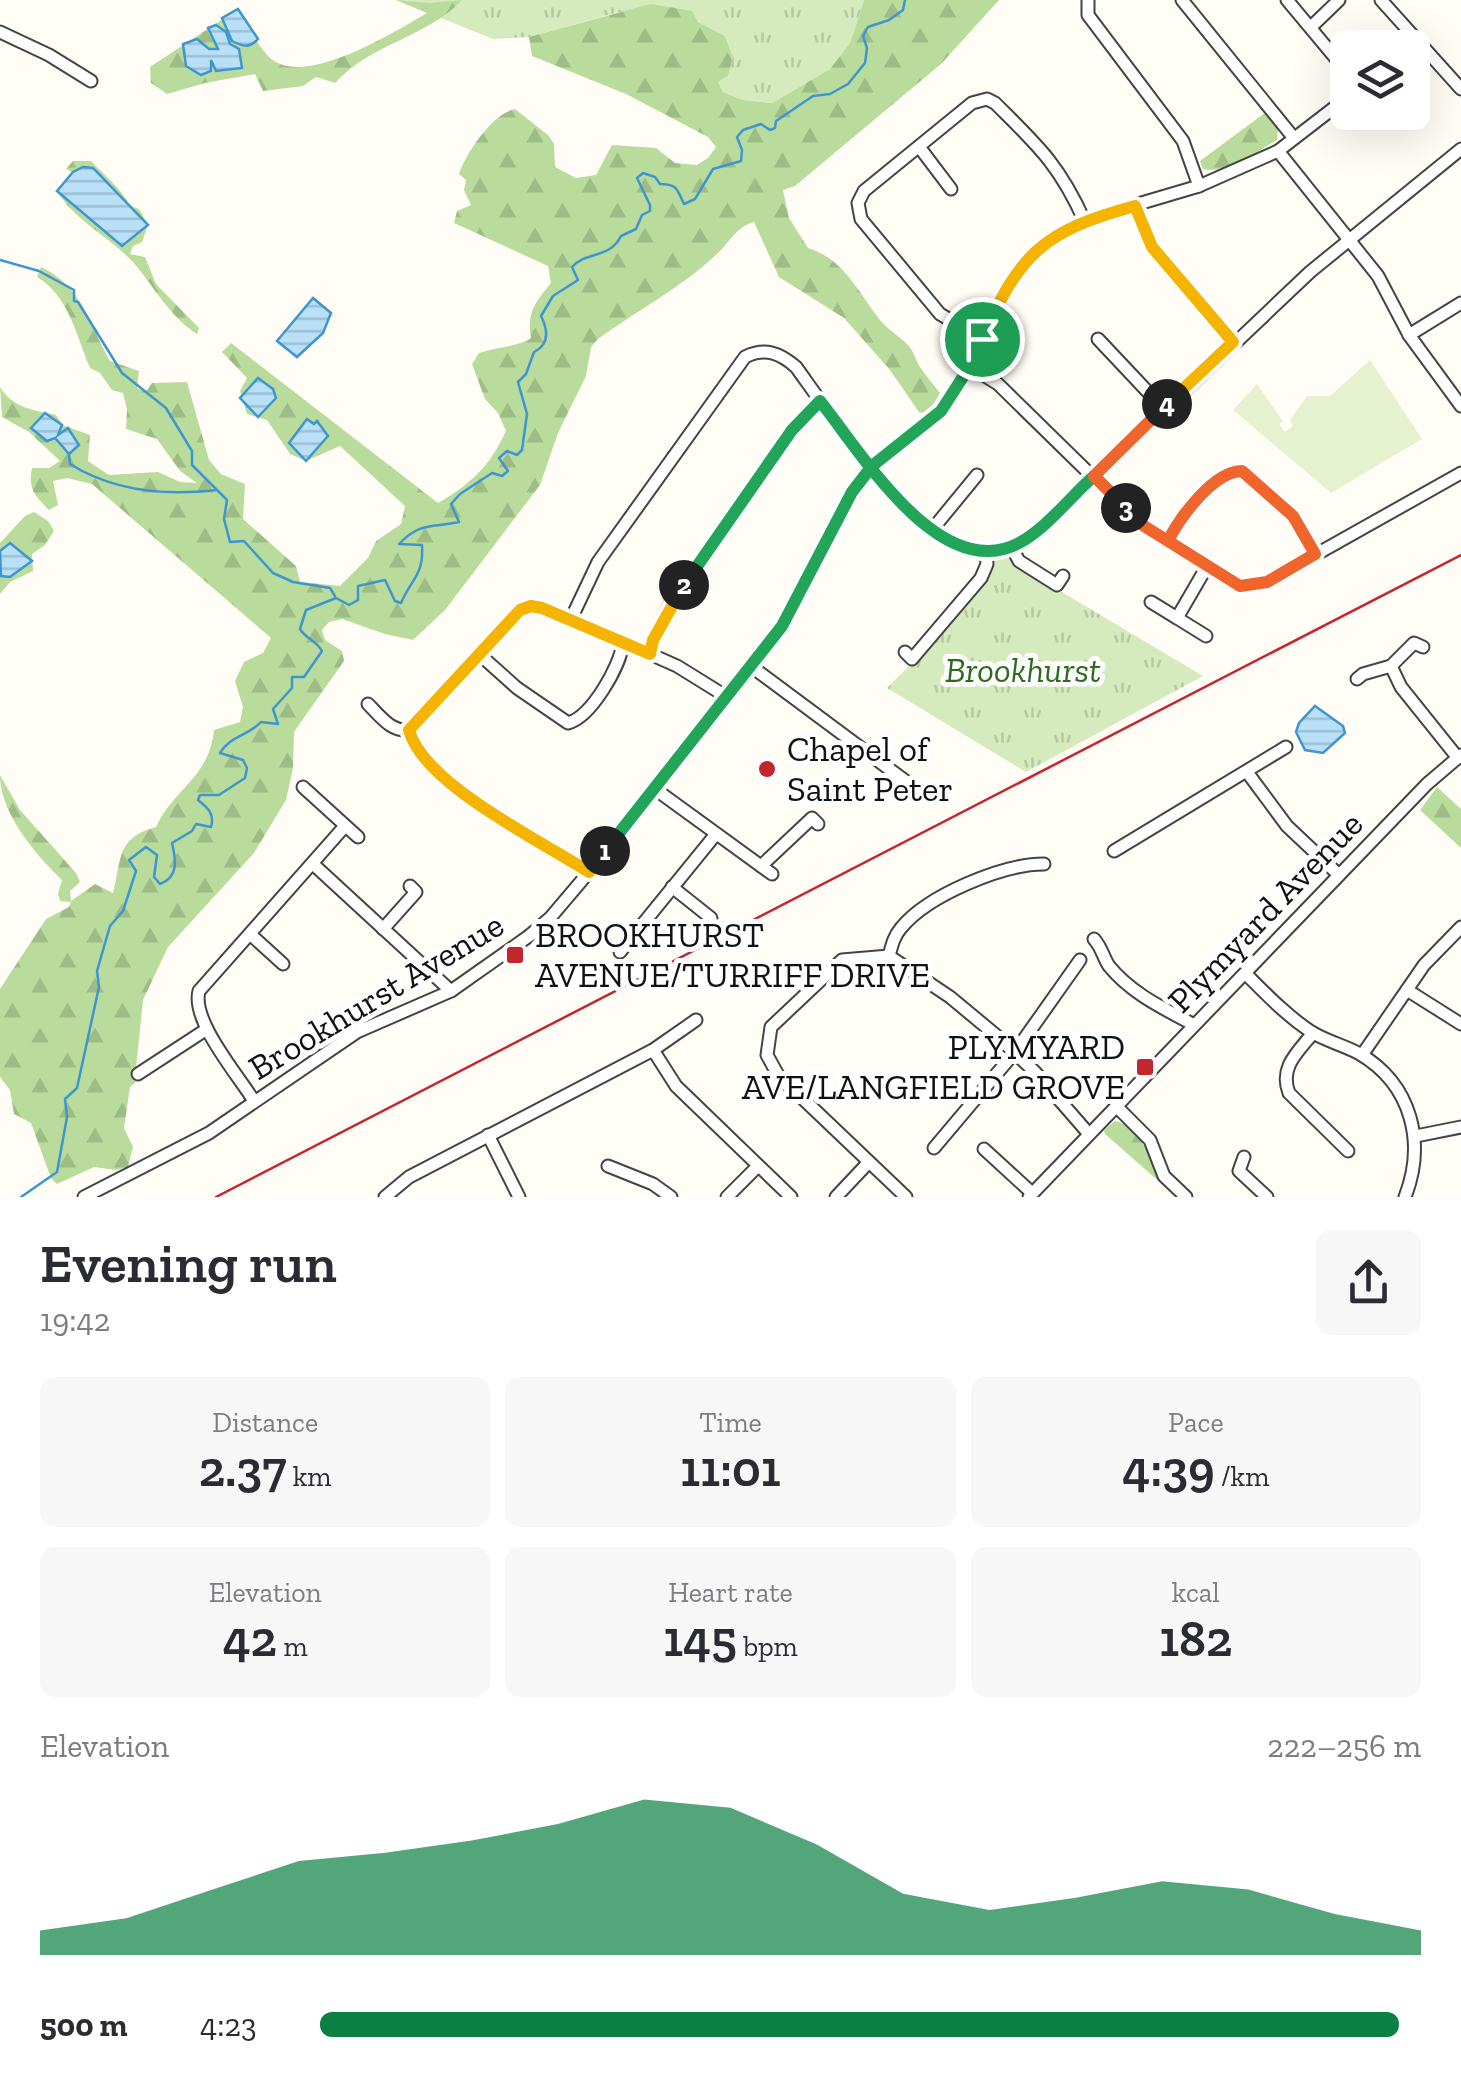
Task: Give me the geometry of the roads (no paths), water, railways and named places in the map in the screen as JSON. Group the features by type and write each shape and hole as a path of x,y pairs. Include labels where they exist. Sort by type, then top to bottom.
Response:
{"street":[{"path":"1088,0 1088,14 1183,141 1199,186"},
{"path":"1182,0 1293,137"},
{"path":"1287,0 1330,52"},
{"path":"1311,28 1339,0"},
{"path":"1382,0 1402,30"},
{"path":"0,32 91,81"},
{"path":"1430,61 1461,89"},
{"path":"982,339 940,314 858,212 864,191 972,103 987,99 995,102 1053,162 1084,220"},
{"name":"Brookhurst Avenue","path":"84,1197 178,1151 357,1032 451,991 550,918 782,626 835,521 872,466 930,422 970,366 998,302 1026,260 1041,246 1084,220 1199,186 1278,151 1330,110"},
{"path":"920,148 951,189"},
{"path":"572,619 598,562 745,357 766,352 785,357 907,508 931,530 968,550 986,552 1011,546 1037,530 1233,342 1461,149"},
{"path":"1278,151 1378,276 1409,335 1461,406"},
{"path":"1135,206 1152,247 1233,342"},
{"path":"1409,335 1461,303"},
{"path":"1098,339 1164,408"},
{"path":"970,366 998,384 1144,526 1240,586 1267,582 1461,474"},
{"path":"650,654 673,601 792,430 820,401"},
{"path":"1168,541 1185,513 1224,474 1242,471 1293,516 1315,554"},
{"path":"931,530 977,481"},
{"path":"1011,546 1019,561 1058,585 1063,576"},
{"path":"906,652 912,659 981,578 987,564 986,552"},
{"path":"1178,618 1206,568"},
{"path":"1151,602 1206,636"},
{"path":"368,704 389,725 400,731 409,730 520,610 531,606 572,619 677,666 727,697"},
{"path":"1360,674 1391,666 1416,642"},
{"path":"479,654 517,688 568,723 583,716 621,656 623,643"},
{"path":"1391,666 1401,687 1460,756"},
{"path":"752,667 927,797"},
{"path":"409,730 414,746 441,776 589,872"},
{"path":"1114,852 1286,747"},
{"name":"Plymyard Avenue","path":"1030,1195 1427,784 1460,756"},
{"path":"1248,772 1288,826 1339,875"},
{"path":"303,787 358,838"},
{"path":"655,789 772,874"},
{"path":"761,866 812,818 818,824"},
{"path":"254,1101 207,1029 198,1008 200,991 345,826"},
{"path":"614,936 623,948 716,834"},
{"path":"890,956 894,938 903,925 924,908 995,873 1034,860"},
{"path":"313,864 451,991"},
{"path":"672,887 711,918"},
{"path":"384,929 416,892"},
{"path":"1362,1055 1424,965 1461,927"},
{"path":"250,934 283,963"},
{"path":"1094,938 1103,949 1106,962 1138,995 1194,1025"},
{"path":"906,1197 770,1064 766,1045 771,1027 842,960 890,956 950,996 1015,1052 1089,1134"},
{"path":"934,1148 1015,1052 1080,960"},
{"path":"1246,974 1314,1033 1362,1055 1400,1094 1416,1136 1413,1171 1405,1197"},
{"path":"1406,990 1461,1024"},
{"path":"385,1197 409,1176 653,1050 696,1020"},
{"path":"138,1074 207,1029"},
{"path":"1314,1033 1287,1066 1286,1085 1334,1145 1348,1151"},
{"path":"653,1050 676,1086 792,1197"},
{"path":"1116,1106 1150,1140 1164,1176 1182,1196"},
{"path":"1416,1136 1461,1128"},
{"path":"488,1136 519,1197"},
{"path":"984,1149 1030,1195"},
{"path":"1244,1156 1234,1175 1267,1197"},
{"path":"836,1197 869,1162"},
{"path":"608,1166 652,1184 671,1197"},
{"path":"727,1197 758,1166"}],"water":[{"path":"238,9 258,39 248,45 232,41 222,18"},
{"path":"216,25 226,32 230,44 239,49 242,68 216,71 211,60 211,71 201,75 186,66 183,44 197,39 209,49 218,49 208,28"},
{"path":"93,168 148,225 122,246 57,191 73,172"},
{"path":"313,298 331,313 323,333 297,357 277,341"},
{"path":"258,378 273,389 276,398 258,417 240,398"},
{"path":"45,413 62,425 58,435 68,428 79,445 69,454 55,438 47,441 31,428"},
{"path":"307,419 314,424 317,421 328,436 306,461 289,443"},
{"path":"10,543 32,561 10,577 1,576 0,551"},
{"path":"1315,706 1343,726 1345,733 1323,753 1305,750 1296,732"}],"waterway":[{"path":"21,1197 57,1172 67,1117 65,1099 77,1088 99,987 97,971 110,926 123,911 136,871 129,860 146,847 157,855 154,877 160,884 173,872 172,843 192,831 196,824 211,827 211,815 198,800 200,795 219,795 245,778 247,768 243,760 220,753 261,722 278,724 273,709 292,688 292,677 304,677 322,651 300,629 306,610 336,598 349,605 358,600 358,586 385,580 395,601 401,603 419,571 422,545 399,544 421,529 459,522 451,504 460,494 492,473 502,476 508,471 499,458 507,451 517,455 522,450 527,414 518,382 526,374 534,352 545,341 541,316 553,296 578,280 572,267 611,248 621,236 636,229 642,215 650,211 637,178 643,173 655,177 660,184 674,187 684,204 695,199 713,169 741,161 737,137 743,130 761,124 770,130 775,128 776,121 813,96 830,94 848,84 865,63 867,48 863,36 868,27 903,10 905,0"},
{"path":"0,260 39,271 74,290 74,301 122,373 166,408 192,451 192,465 217,490 159,492 122,486 70,464 69,454"},
{"path":"218,491 227,500 224,519 230,542 244,541 273,573 293,582 330,588 335,596"}],"railway":[{"path":"216,1197 1461,555"}],"place":[{"name":"Chapel of Saint Peter","path":"767,769"},
{"name":"BROOKHURST AVENUE/TURRIFF DRIVE","path":"515,955"},
{"name":"PLYMYARD AVE/LANGFIELD GROVE","path":"1145,1067"}],"park label":[{"name":"Brookhurst","path":"1023,670"}]}
